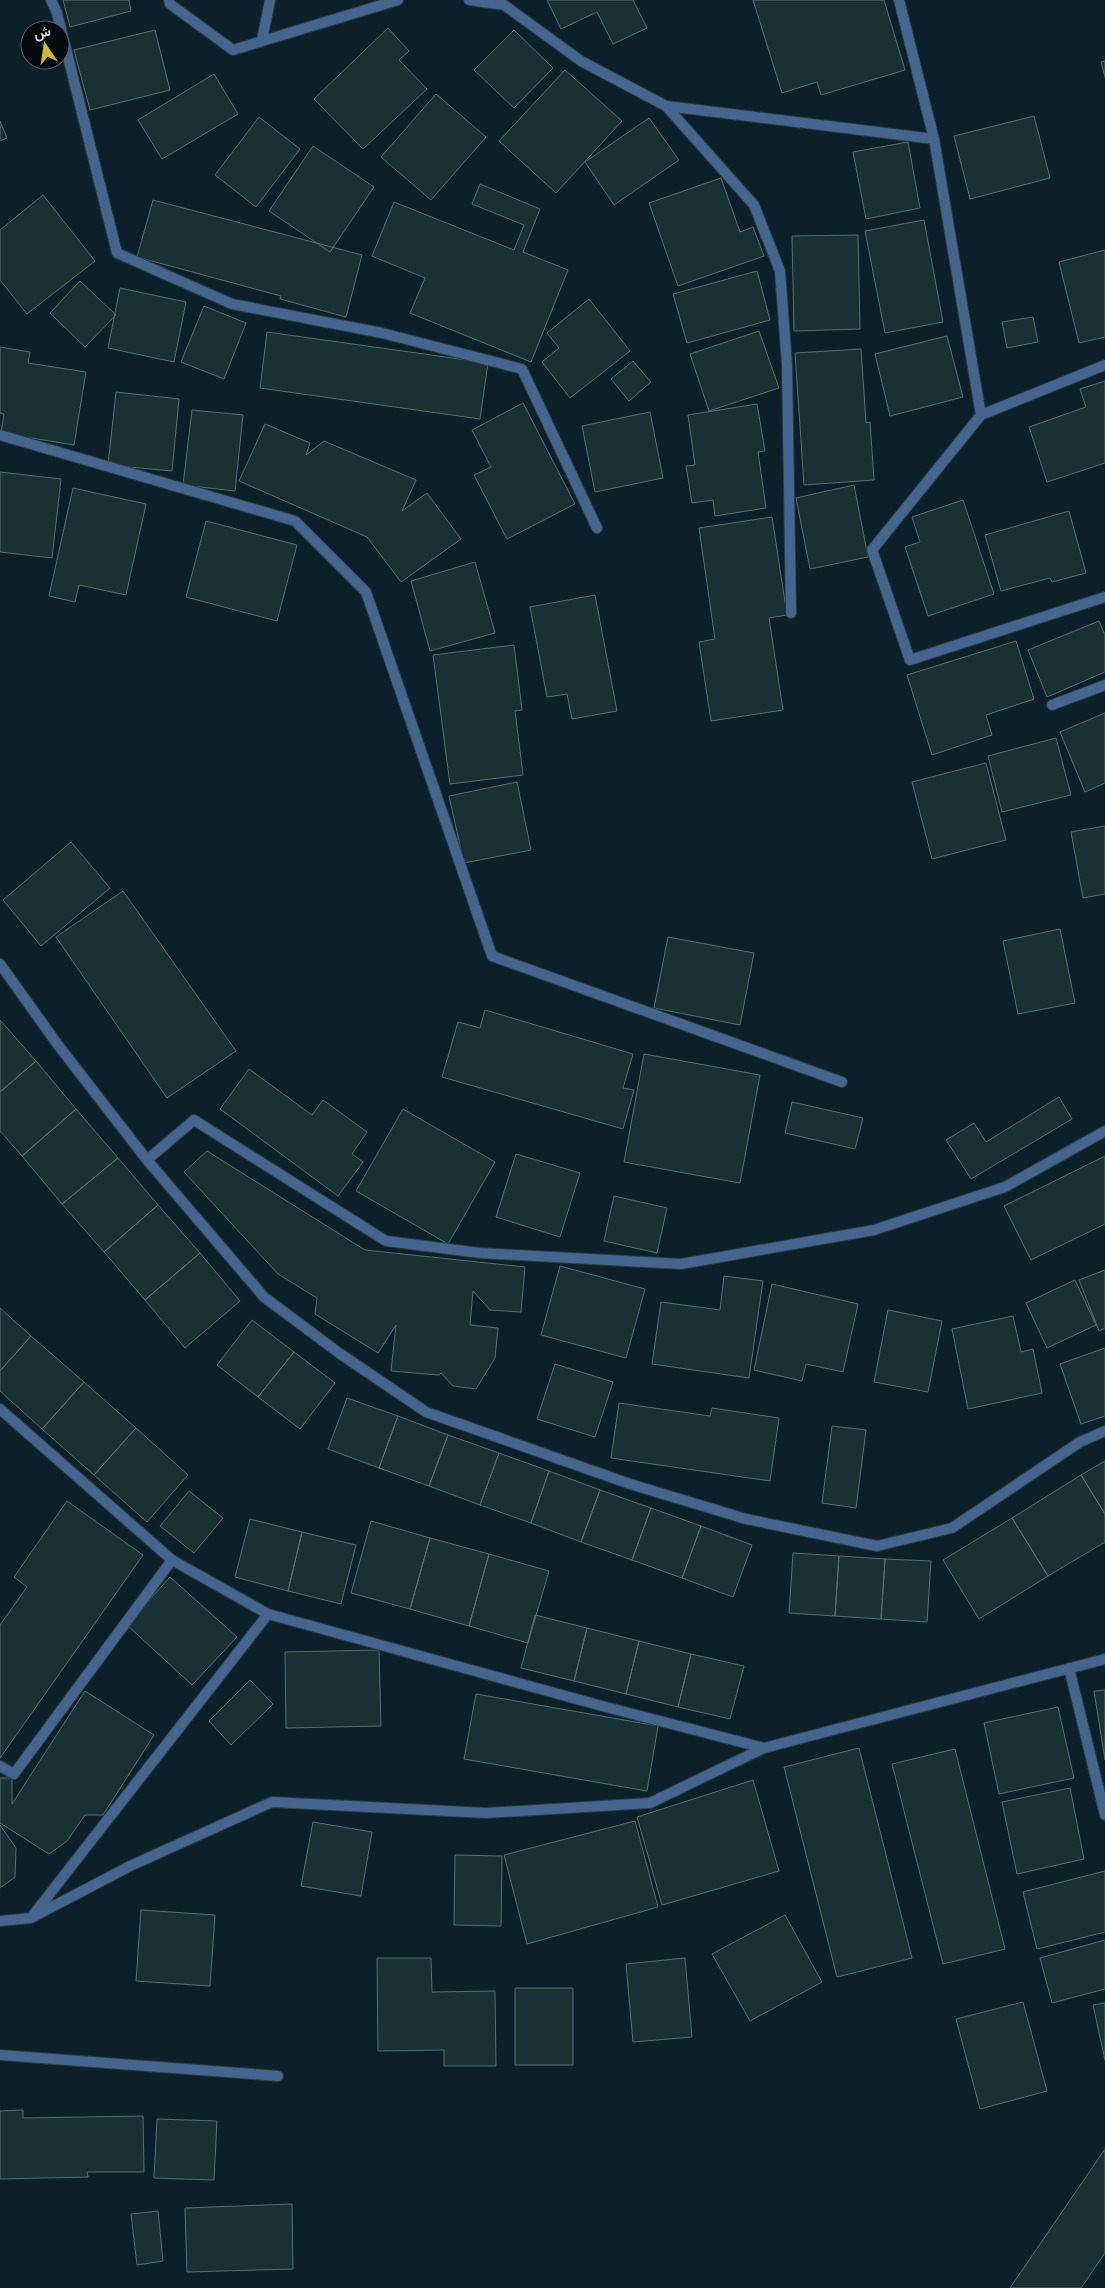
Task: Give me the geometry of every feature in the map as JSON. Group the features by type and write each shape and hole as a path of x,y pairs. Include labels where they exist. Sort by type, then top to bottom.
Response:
{"street":[{"path":"51,0 57,13 117,253 232,304 382,333 522,369 597,528"},
{"path":"169,0 170,4 233,50 398,0"},
{"path":"262,40 270,0"},
{"path":"469,0 504,6 580,62 666,106 934,139"},
{"path":"899,0 934,139 981,415"},
{"path":"666,106 754,205 780,271 787,365 792,613"},
{"path":"1105,365 981,415 872,550 910,660 1105,597"},
{"path":"0,435 295,521 366,592 492,956 842,1082"},
{"path":"1052,705 1105,685"},
{"path":"0,964 58,1045 147,1160 264,1297 339,1353 426,1412 630,1484 746,1519 877,1546 952,1528 1080,1442 1105,1431"},
{"path":"147,1160 194,1120 386,1241 480,1253 681,1264 874,1230 1005,1187 1105,1131"},
{"path":"0,1409 172,1560 268,1614 602,1706 764,1748"},
{"path":"0,1766 14,1774 172,1560"},
{"path":"31,1918 268,1614"},
{"path":"0,1921 31,1918 130,1866 272,1802 486,1814 650,1802 764,1748 1105,1659"},
{"path":"1070,1668 1105,1816"},
{"path":"0,2055 278,2076"}],"building":[{"path":"63,0 129,0 131,11 70,27 70,20 68,20"},
{"path":"547,0 633,0 647,28 613,44 597,12 561,29"},
{"path":"753,0 884,0 905,70 821,95 817,82 782,93"},
{"path":"388,28 409,51 399,60 427,89 363,149 314,99"},
{"path":"155,30 170,90 90,110 74,50"},
{"path":"514,30 553,68 514,108 474,70"},
{"path":"1105,61 1105,77 1101,62"},
{"path":"565,70 622,121 556,193 499,141"},
{"path":"214,74 238,114 162,159 138,120"},
{"path":"436,94 486,137 431,200 381,157"},
{"path":"1034,116 1050,178 970,199 954,136"},
{"path":"259,117 300,149 256,207 215,175"},
{"path":"649,118 679,160 614,205 585,162"},
{"path":"0,121 7,138 0,141"},
{"path":"908,142 920,208 866,219 853,152"},
{"path":"313,146 374,187 330,252 269,211"},
{"path":"721,178 740,232 753,227 764,256 678,286 649,203"},
{"path":"480,184 540,209 523,252 568,270 531,362 410,313 425,278 372,256 394,202 514,250 524,225 472,204"},
{"path":"43,195 95,261 27,314 0,280 0,230"},
{"path":"153,200 362,255 346,317 280,299 281,296 137,257"},
{"path":"924,220 943,322 885,333 865,231"},
{"path":"858,235 860,329 794,331 792,236"},
{"path":"1105,250 1105,337 1079,343 1059,262"},
{"path":"757,271 770,320 687,343 673,294"},
{"path":"80,281 116,315 85,347 50,313"},
{"path":"120,288 186,302 174,362 108,348"},
{"path":"589,299 630,351 570,398 542,362 559,348 547,333"},
{"path":"204,306 246,323 224,379 181,362"},
{"path":"1033,317 1038,342 1007,348 1002,322"},
{"path":"759,331 779,388 709,411 690,354"},
{"path":"267,332 488,363 480,419 260,388"},
{"path":"947,336 963,397 890,416 875,354"},
{"path":"0,347 30,352 28,363 86,372 74,445 1,433 4,414 0,413"},
{"path":"861,349 866,423 870,422 874,480 804,485 795,353"},
{"path":"633,361 651,382 629,401 611,379"},
{"path":"1105,381 1105,463 1047,482 1029,427 1086,407 1080,389"},
{"path":"116,392 179,399 172,471 108,465"},
{"path":"523,403 575,504 507,539 474,475 491,467 472,430"},
{"path":"757,404 765,451 758,452 766,508 715,516 713,500 692,503 686,466 695,465 688,415"},
{"path":"192,410 243,415 235,491 183,485"},
{"path":"650,412 663,478 595,492 582,426"},
{"path":"265,424 310,443 306,455 324,441 416,480 402,511 427,493 461,539 401,582 367,537 239,481"},
{"path":"0,472 61,479 52,558 0,552"},
{"path":"854,485 868,557 810,569 796,498"},
{"path":"73,488 146,504 126,595 79,585 75,602 49,596"},
{"path":"963,500 994,594 928,616 905,547 920,542 912,517"},
{"path":"1069,511 1086,573 1052,582 1050,578 1001,591 985,535"},
{"path":"772,517 787,615 769,618 783,710 711,721 699,642 715,639 699,528"},
{"path":"206,521 297,545 277,621 186,597"},
{"path":"475,562 495,633 430,651 411,581"},
{"path":"595,595 617,711 572,719 567,694 547,697 530,607"},
{"path":"1099,621 1105,635 1105,672 1047,697 1028,650"},
{"path":"1016,641 1034,699 986,715 992,735 932,755 907,675"},
{"path":"514,645 522,710 515,711 523,775 450,784 433,655"},
{"path":"1105,713 1105,783 1085,792 1060,732"},
{"path":"1056,738 1071,795 1002,812 988,756"},
{"path":"986,763 1006,840 932,859 912,782"},
{"path":"517,782 531,850 464,863 449,796"},
{"path":"1105,826 1105,894 1083,898 1071,832"},
{"path":"71,842 110,888 41,946 3,900"},
{"path":"123,891 236,1051 167,1098 56,937"},
{"path":"1060,929 1075,1003 1018,1014 1003,941"},
{"path":"668,937 754,953 740,1025 654,1008"},
{"path":"485,1010 633,1054 623,1088 634,1090 623,1129 442,1077 458,1022 480,1028"},
{"path":"0,1020 36,1061 0,1092"},
{"path":"644,1054 760,1075 740,1183 624,1162"},
{"path":"36,1061 76,1109 22,1156 0,1131 0,1092"},
{"path":"249,1069 312,1115 323,1100 367,1132 352,1154 363,1162 338,1196 220,1109"},
{"path":"1059,1097 1072,1119 971,1179 946,1140 974,1123 986,1142"},
{"path":"792,1102 863,1118 855,1149 785,1133"},
{"path":"76,1109 118,1158 62,1204 22,1156"},
{"path":"403,1109 495,1162 448,1244 356,1191"},
{"path":"207,1151 365,1250 525,1267 521,1312 490,1310 473,1291 470,1325 498,1328 495,1358 476,1389 453,1386 441,1373 439,1375 391,1371 396,1325 378,1353 315,1314 317,1298 278,1274 184,1172"},
{"path":"516,1154 580,1173 560,1237 496,1217"},
{"path":"1105,1156 1105,1224 1031,1260 1004,1206"},
{"path":"118,1158 158,1205 104,1252 62,1204"},
{"path":"614,1196 667,1208 657,1253 604,1241"},
{"path":"158,1205 200,1253 145,1300 104,1252"},
{"path":"200,1253 240,1301 185,1348 145,1300"},
{"path":"560,1266 645,1289 626,1358 541,1335"},
{"path":"1105,1270 1105,1328 1099,1331 1079,1280"},
{"path":"724,1276 763,1281 749,1378 652,1364 661,1302 720,1310"},
{"path":"1075,1280 1096,1325 1047,1348 1026,1303"},
{"path":"772,1284 858,1304 843,1372 806,1364 802,1381 754,1370"},
{"path":"0,1308 31,1336 0,1371"},
{"path":"888,1310 942,1321 928,1392 874,1382"},
{"path":"1013,1316 1021,1352 1033,1349 1042,1393 968,1409 952,1329"},
{"path":"252,1320 294,1352 258,1397 217,1365"},
{"path":"31,1336 84,1382 42,1429 0,1391 0,1371"},
{"path":"1105,1348 1105,1416 1081,1424 1060,1364"},
{"path":"294,1352 335,1383 300,1429 258,1397"},
{"path":"555,1364 613,1382 595,1437 537,1419"},
{"path":"84,1382 136,1428 94,1475 42,1429"},
{"path":"347,1398 398,1416 379,1468 328,1449"},
{"path":"619,1403 710,1416 712,1408 779,1418 770,1481 611,1458"},
{"path":"398,1416 448,1435 429,1486 379,1468"},
{"path":"832,1426 866,1430 856,1508 822,1503"},
{"path":"136,1428 188,1475 147,1522 94,1475"},
{"path":"448,1435 499,1453 480,1505 429,1486"},
{"path":"499,1453 549,1471 531,1523 480,1505"},
{"path":"1105,1461 1105,1514 1081,1475"},
{"path":"549,1471 600,1490 581,1542 531,1523"},
{"path":"1081,1475 1105,1514 1105,1542 1048,1576 1012,1518"},
{"path":"600,1490 651,1508 632,1560 581,1542"},
{"path":"189,1491 223,1518 194,1553 160,1526"},
{"path":"67,1501 143,1555 0,1758 0,1625 27,1587 14,1577"},
{"path":"651,1508 701,1526 682,1578 632,1560"},
{"path":"1012,1518 1048,1576 979,1619 943,1560"},
{"path":"250,1519 302,1532 288,1591 235,1577"},
{"path":"371,1521 430,1538 410,1609 351,1593"},
{"path":"701,1526 752,1545 733,1597 682,1578"},
{"path":"302,1532 356,1545 341,1604 288,1591"},
{"path":"430,1538 489,1554 469,1626 410,1609"},
{"path":"793,1553 839,1556 835,1616 789,1613"},
{"path":"489,1554 549,1571 528,1643 469,1626"},
{"path":"839,1556 885,1559 881,1619 835,1616"},
{"path":"885,1559 931,1561 927,1622 881,1619"},
{"path":"170,1577 237,1637 192,1685 127,1625"},
{"path":"535,1615 587,1628 574,1681 521,1668"},
{"path":"587,1628 639,1641 626,1694 574,1681"},
{"path":"639,1641 691,1654 678,1707 626,1694"},
{"path":"379,1650 381,1726 286,1728 285,1652"},
{"path":"691,1654 744,1666 730,1719 678,1707"},
{"path":"250,1680 273,1704 231,1745 209,1721"},
{"path":"1105,1690 1105,1760 1094,1691"},
{"path":"85,1691 154,1735 103,1815 85,1815 67,1841 49,1854 0,1823 0,1778 12,1778 12,1804"},
{"path":"476,1694 658,1726 647,1791 464,1759"},
{"path":"1058,1707 1074,1778 999,1794 984,1723"},
{"path":"859,1748 912,1958 837,1977 784,1767"},
{"path":"955,1749 1005,1949 943,1964 892,1764"},
{"path":"753,1780 779,1871 662,1905 637,1817"},
{"path":"1070,1788 1084,1859 1017,1874 1002,1802"},
{"path":"635,1821 658,1907 527,1944 504,1855"},
{"path":"313,1822 372,1832 361,1896 301,1886"},
{"path":"0,1825 16,1848 15,1877 0,1888"},
{"path":"455,1855 502,1856 501,1926 454,1925"},
{"path":"1105,1871 1105,1932 1037,1949 1023,1892"},
{"path":"141,1910 215,1915 210,1986 136,1981"},
{"path":"785,1915 822,1982 750,2021 712,1954"},
{"path":"1105,1940 1105,1989 1052,2003 1040,1958"},
{"path":"377,1958 431,1958 432,1992 495,1991 496,2066 444,2066 444,2050 378,2051"},
{"path":"685,1958 692,2037 633,2042 626,1964"},
{"path":"515,1988 573,1988 573,2065 515,2065"},
{"path":"1023,2002 1047,2091 980,2109 956,2019"},
{"path":"1105,2003 1105,2060 1093,2005"},
{"path":"23,2110 23,2118 143,2116 144,2172 87,2172 88,2177 0,2179 0,2111"},
{"path":"157,2119 217,2121 214,2180 154,2178"},
{"path":"1105,2149 1105,2253 1081,2288 1010,2288"},
{"path":"292,2204 293,2269 187,2272 185,2208"},
{"path":"158,2211 163,2261 137,2265 131,2214"}]}
